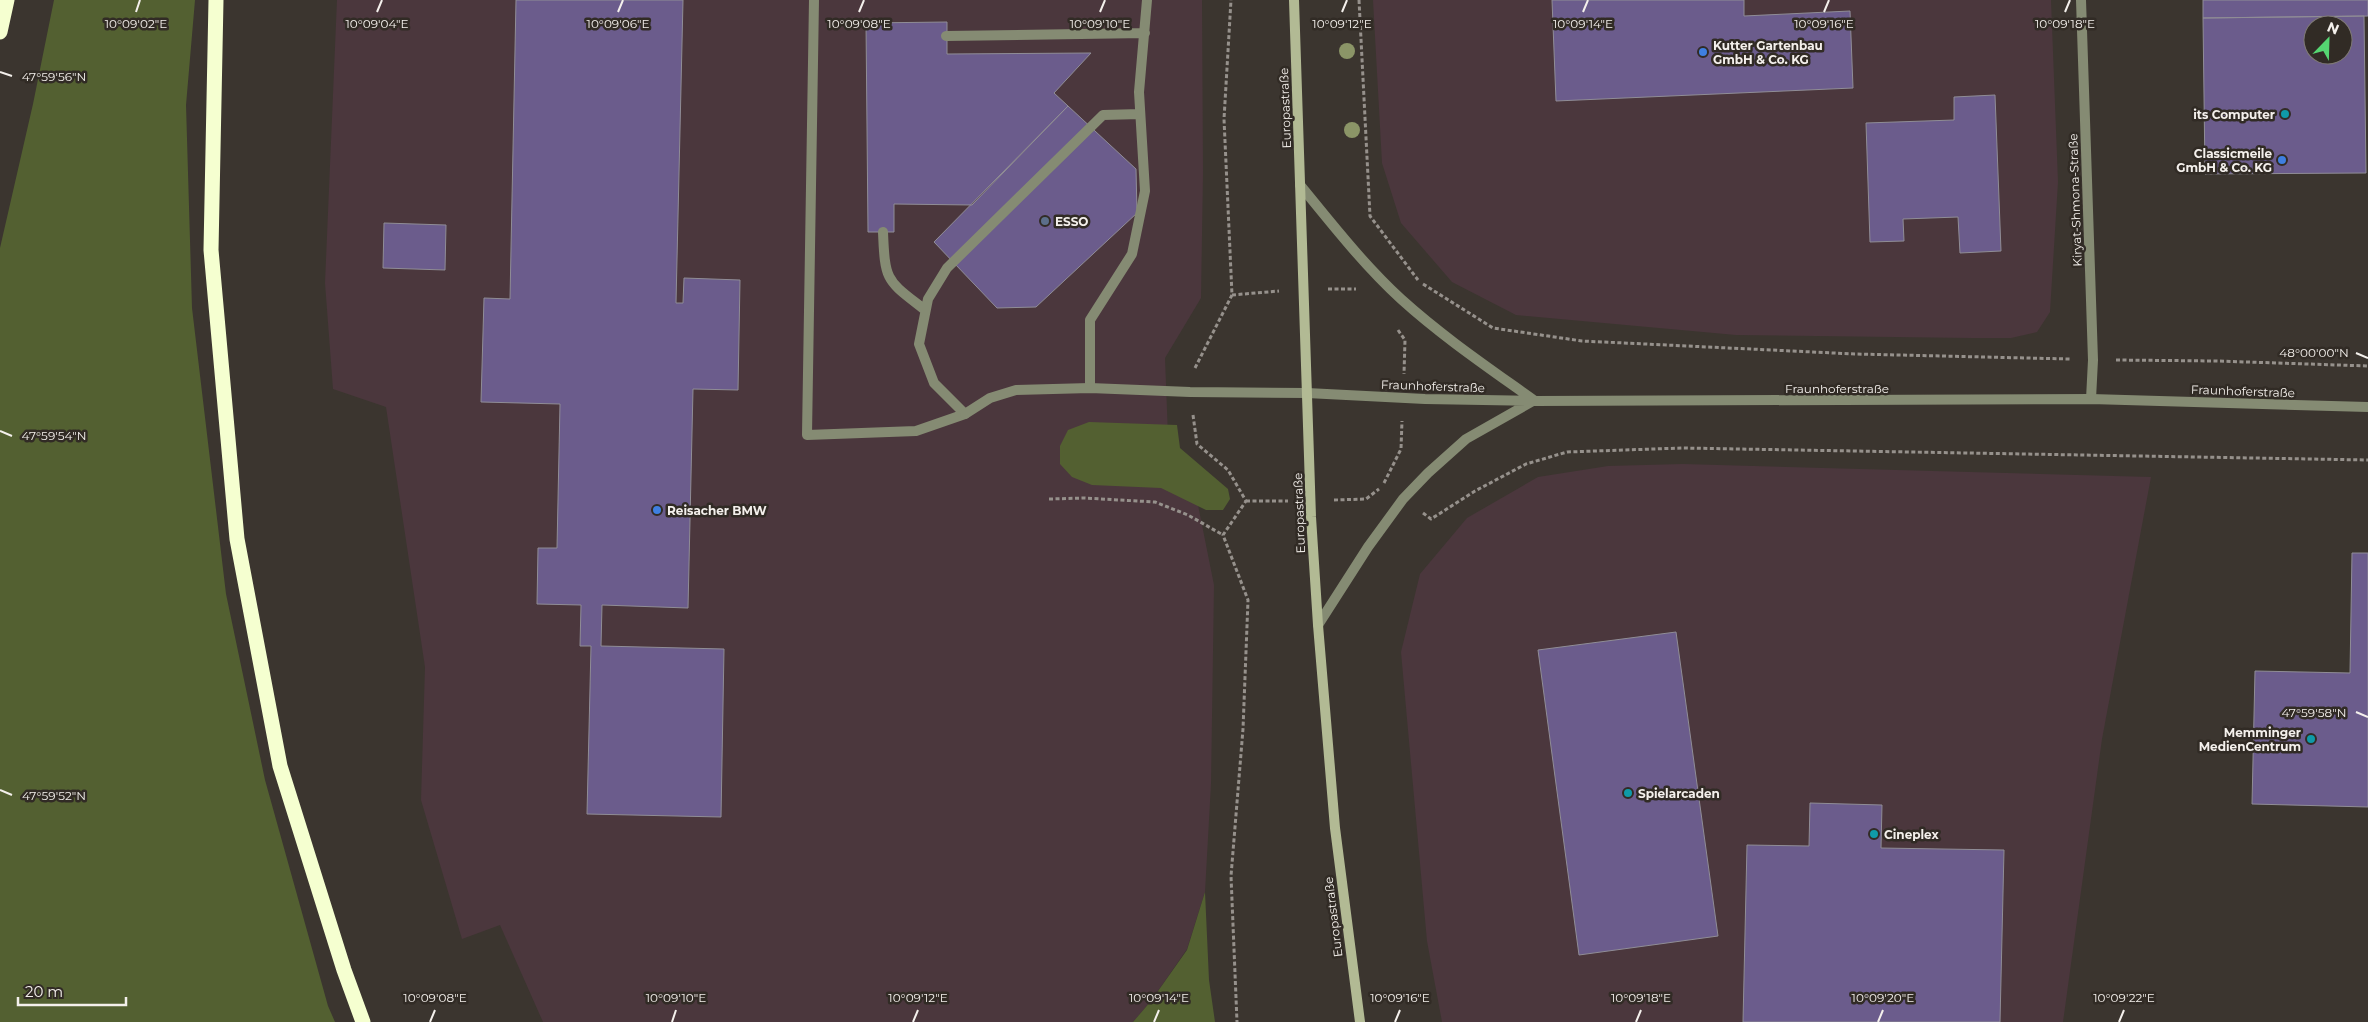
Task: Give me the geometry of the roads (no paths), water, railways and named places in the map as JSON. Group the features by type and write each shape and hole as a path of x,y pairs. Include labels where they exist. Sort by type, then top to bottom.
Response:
{"highway":[{"path":"0,32 7,0"},
{"path":"216,0 211,250 237,539 280,766 344,970 363,1022"}],"main road":[{"name":"Europastraße","path":"1294,0 1311,500 1318,625 1335,828 1360,1022"}],"street":[{"name":"Fraunhoferstraße","path":"814,0 807,435 916,431 965,414 990,398 1016,390 1090,388 1534,401 2092,399 2368,407"},
{"path":"1090,388 1090,320 1132,254 1145,191 1139,92 1147,0"},
{"name":"Kiryat-Shmona-Straße","path":"2081,0 2093,360 2092,399"},
{"path":"946,36 1145,33"},
{"path":"965,414 934,383 919,344 928,299 947,268 1103,115 1140,114"},
{"path":"1300,185 1348,244 1400,298 1465,352 1534,401 1466,439 1428,473 1403,499 1368,547 1318,625"},
{"path":"883,232 884,266 892,283 926,310"}],"place":[{"name":"Kutter Gartenbau GmbH & Co. KG","path":"1703,52"},
{"name":"its Computer","path":"2285,114"},
{"name":"Classicmeile GmbH & Co. KG","path":"2282,160"},
{"name":"ESSO","path":"1045,221"},
{"name":"Reisacher BMW","path":"657,510"},
{"name":"Memminger MedienCentrum","path":"2311,739"},
{"name":"Spielarcaden","path":"1628,793"},
{"name":"Cineplex","path":"1874,834"}]}
